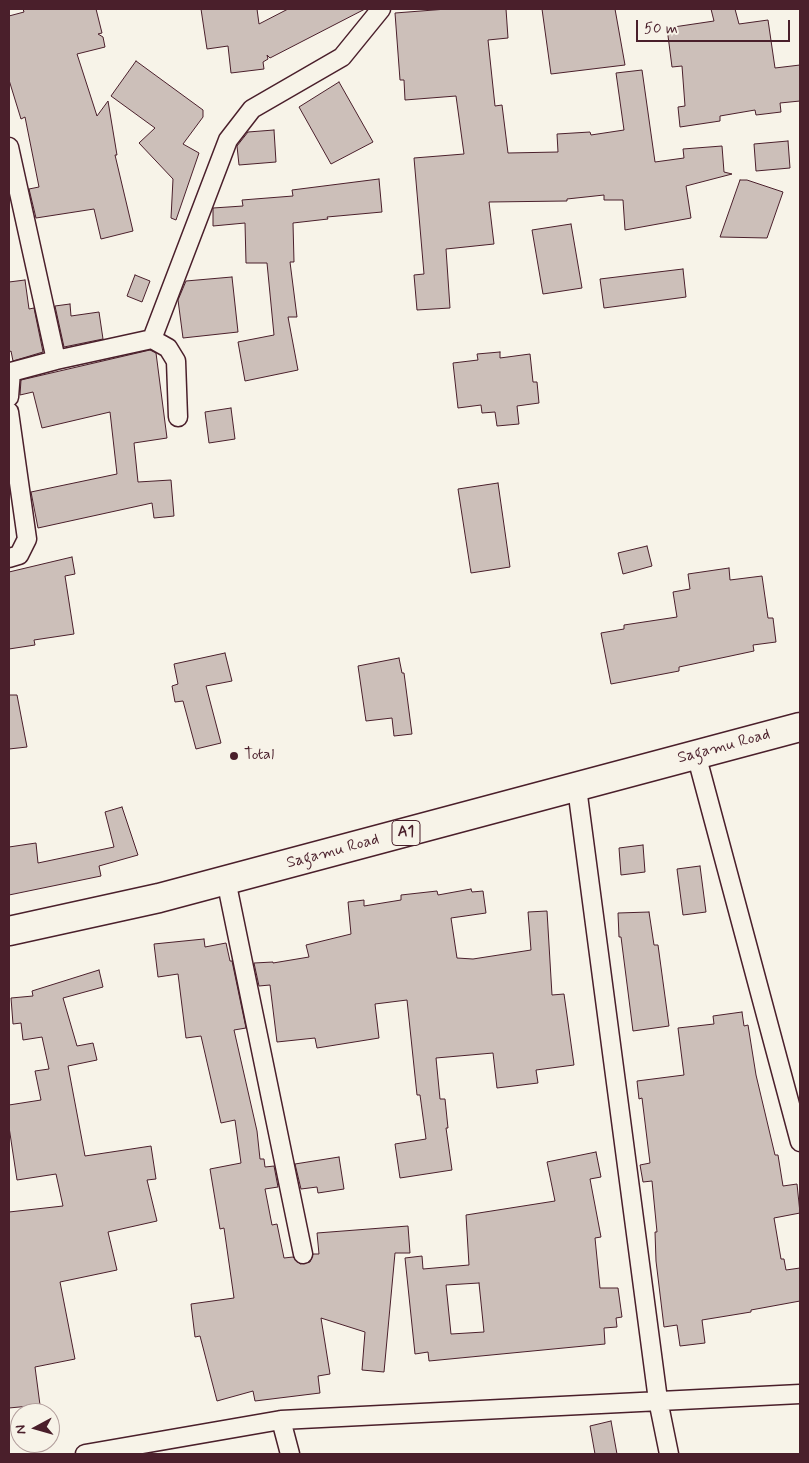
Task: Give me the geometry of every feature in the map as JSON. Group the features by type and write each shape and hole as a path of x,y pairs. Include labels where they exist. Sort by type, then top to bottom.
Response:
{"highway":[{"name":"Sagamu Road","path":"9,931 159,898 800,727"}],"street":[{"path":"152,339 228,140 252,109 342,57 381,9"},
{"path":"9,146 56,360"},
{"path":"9,397 12,372 56,360 152,339 168,348 176,362 178,417"},
{"path":"9,412 27,540 19,555 9,558"},
{"path":"696,754 800,1142"},
{"path":"577,788 658,1400 669,1454"},
{"path":"226,880 303,1254"},
{"path":"85,1454 281,1420 800,1394"},
{"path":"281,1420 290,1454"}],"building":[{"path":"23,9 96,9 102,33 98,34 103,37 105,47 77,54 97,116 108,101 117,155 115,155 133,231 101,239 94,209 36,218 29,189 39,187 25,117 21,119 9,80 9,16 24,12"},
{"path":"201,9 257,9 259,24 288,9 365,9 270,58 267,55 268,59 263,62 264,69 231,73 228,46 207,49"},
{"path":"447,9 506,9 508,38 488,40 495,106 502,105 508,153 558,152 557,134 590,132 591,135 624,130 616,73 642,70 655,162 684,158 683,149 722,146 724,172 732,174 686,186 691,218 625,230 623,200 604,200 604,195 567,199 567,201 489,202 494,244 446,249 450,308 417,310 414,275 424,274 414,158 464,154 456,96 405,100 404,80 400,80 395,13"},
{"path":"542,9 615,9 625,65 551,74"},
{"path":"711,9 735,9 739,24 768,20 775,68 800,65 800,101 780,103 781,112 756,115 755,110 720,116 720,121 680,127 678,107 685,106 682,66 672,67 667,28 714,21"},
{"path":"136,61 203,110 203,117 183,144 199,153 176,220 171,218 173,179 139,143 155,128 111,96"},
{"path":"339,82 373,142 331,164 299,107"},
{"path":"274,130 276,162 239,165 237,146 248,132"},
{"path":"788,141 790,168 756,171 754,144"},
{"path":"379,179 382,212 327,217 328,219 293,223 294,262 290,262 297,317 288,317 298,370 245,381 238,342 274,335 267,263 246,263 245,223 213,226 213,208 243,206 242,200 293,196 292,190"},
{"path":"740,180 747,180 783,192 767,238 720,237"},
{"path":"571,224 582,288 543,294 532,230"},
{"path":"683,269 686,297 604,308 600,279"},
{"path":"135,275 150,281 142,302 127,296"},
{"path":"232,277 238,332 183,338 178,300 186,281"},
{"path":"25,280 29,309 34,308 43,352 13,361 11,351 9,352 9,282"},
{"path":"70,304 71,316 99,312 103,339 64,347 55,306"},
{"path":"150,350 156,353 167,438 134,443 138,482 171,480 174,516 154,518 152,503 38,528 31,492 117,474 110,412 42,428 33,392 20,395 21,380"},
{"path":"500,352 500,358 530,354 533,382 537,382 539,403 517,406 519,424 497,426 495,412 482,413 481,405 458,408 453,363 478,360 477,354"},
{"path":"231,408 235,439 209,443 205,412"},
{"path":"498,483 510,567 471,573 458,489"},
{"path":"647,546 652,566 623,574 618,553"},
{"path":"72,557 75,574 65,576 74,634 34,640 35,645 9,649 9,572"},
{"path":"729,568 730,580 762,576 768,618 773,618 776,642 753,645 754,651 679,667 679,671 611,684 601,633 624,629 624,625 677,617 673,592 690,589 688,574"},
{"path":"225,653 232,681 206,686 221,743 196,749 183,701 175,702 172,686 178,684 174,664"},
{"path":"399,658 402,673 404,673 412,734 394,736 392,718 366,721 358,666"},
{"path":"9,695 17,695 27,747 9,749"},
{"path":"122,807 138,855 99,866 101,876 9,895 9,847 36,843 38,863 114,847 105,812"},
{"path":"643,845 645,872 621,875 619,848"},
{"path":"700,866 706,912 683,915 677,869"},
{"path":"471,889 472,892 483,891 486,913 451,918 457,958 473,959 531,950 528,912 547,911 552,995 564,994 574,1065 536,1070 538,1083 497,1088 493,1053 436,1058 440,1099 445,1099 448,1128 446,1128 452,1170 400,1178 395,1144 426,1139 420,1095 417,1095 407,1000 375,1004 379,1038 317,1048 315,1038 277,1042 270,985 259,986 254,963 273,963 309,957 306,945 351,934 348,902 364,900 364,906 401,900 401,895 437,891 438,895"},
{"path":"649,912 654,945 658,945 669,1026 633,1031 621,937 619,937 618,913"},
{"path":"204,939 205,947 226,943 230,961 232,961 246,1028 234,1030 257,1131 260,1159 264,1159 265,1167 274,1166 278,1187 265,1189 272,1225 277,1224 284,1258 293,1257 300,1264 310,1262 313,1254 319,1254 317,1233 408,1226 410,1253 395,1253 384,1372 362,1370 365,1332 321,1318 330,1374 318,1376 320,1393 255,1401 253,1391 217,1401 200,1336 195,1337 191,1304 234,1298 224,1228 220,1229 210,1169 241,1163 235,1120 221,1123 201,1036 186,1038 178,974 158,977 154,944"},
{"path":"99,970 103,987 63,998 77,1046 93,1043 97,1060 68,1066 85,1156 151,1146 156,1179 147,1180 157,1221 108,1232 117,1270 60,1282 75,1359 35,1367 40,1403 10,1403 9,1408 9,1212 63,1206 56,1174 17,1180 9,1127 9,1105 41,1100 35,1071 49,1069 42,1037 23,1040 21,1023 13,1024 11,998 33,996 32,991"},
{"path":"742,1012 744,1026 748,1025 756,1075 775,1155 778,1155 783,1186 797,1184 800,1213 774,1218 781,1259 784,1259 786,1270 800,1268 800,1301 702,1320 705,1343 680,1346 677,1325 664,1327 656,1261 655,1232 657,1232 652,1181 643,1182 640,1165 650,1163 642,1098 639,1099 637,1081 684,1075 678,1028 714,1024 713,1016"},
{"path":"596,1152 601,1177 590,1179 601,1237 595,1238 600,1288 618,1288 622,1317 616,1318 617,1327 604,1328 605,1344 429,1361 428,1352 415,1354 405,1258 422,1256 423,1269 469,1265 466,1215 555,1201 547,1162","holes":["479,1283 484,1332 451,1334 446,1285"]},
{"path":"339,1157 344,1189 318,1193 317,1187 301,1189 295,1164"},
{"path":"611,1421 617,1454 595,1454 590,1426"}],"place":[{"name":"Total","path":"234,756"}]}
